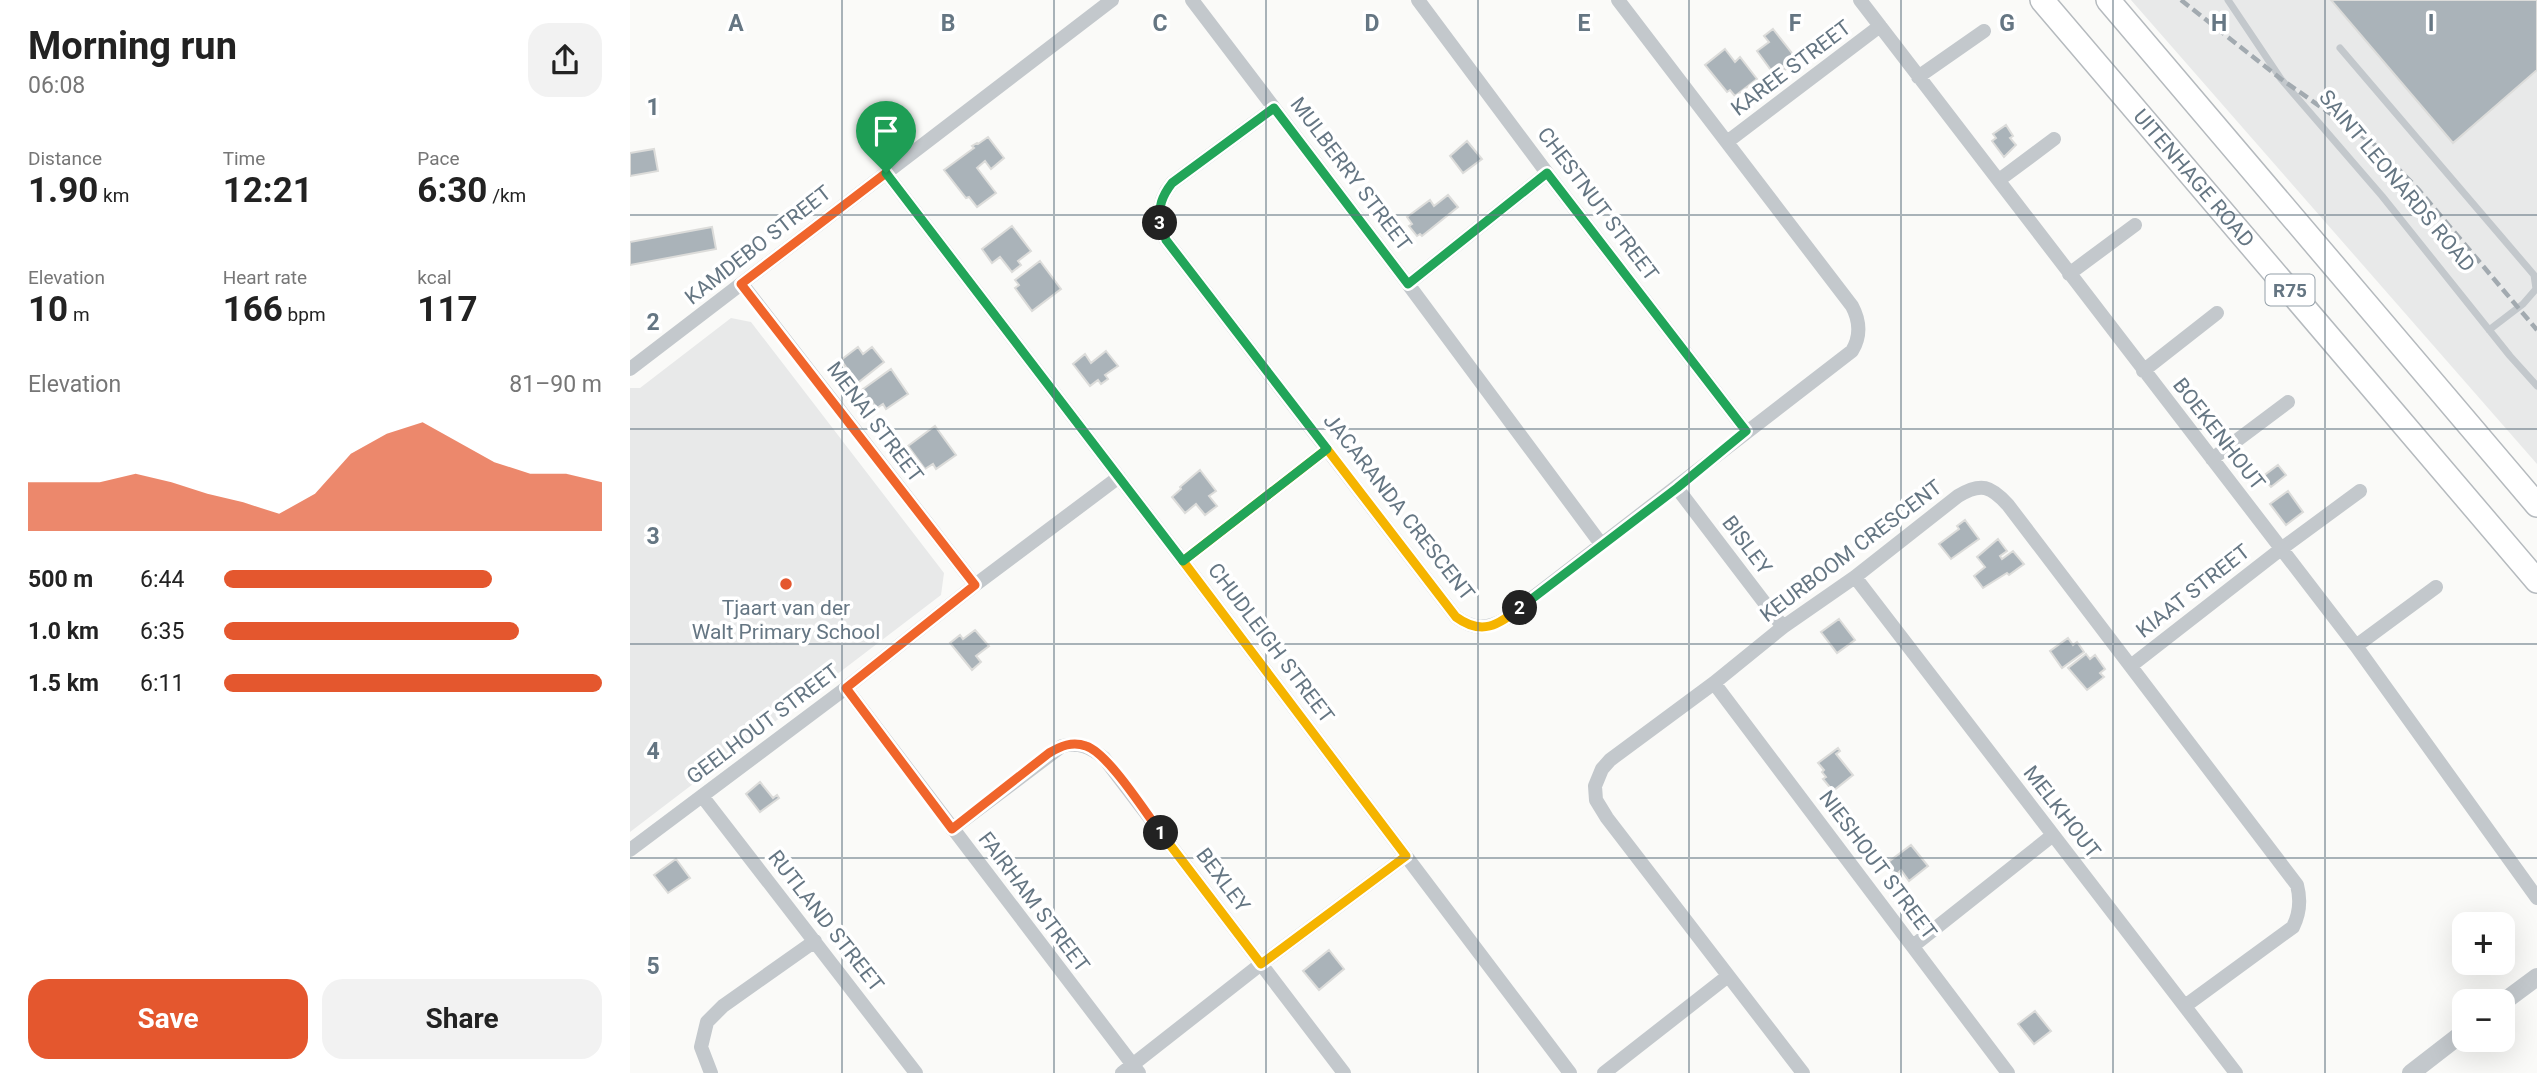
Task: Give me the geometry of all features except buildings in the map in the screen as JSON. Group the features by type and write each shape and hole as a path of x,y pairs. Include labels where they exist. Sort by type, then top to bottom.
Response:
{"main road":[{"name":"UITENHAGE ROAD","path":"2042,0 2537,581"},
{"name":"R75","path":"2108,0 2537,505"}],"street":[{"name":"KAMDEBO STREET","path":"630,369 1112,0"},
{"name":"MULBERRY STREET","path":"1192,0 1601,544"},
{"name":"CHESTNUT STREET","path":"1418,0 1547,173 1746,431"},
{"name":"JACARANDA CRESCENT","path":"1274,108 1172,183 1160,203 1159,221 1166,240 1456,617 1466,624 1487,627 1505,619 1677,488 1746,431 1852,351 1858,341 1857,316 1852,306 1618,0"},
{"name":"BOEKENHOUT","path":"1860,0 2356,646 2537,898"},
{"name":"KAREE STREET","path":"1727,142 1880,26"},
{"path":"1918,77 1984,31"},
{"path":"1999,180 2054,139"},
{"name":"CHUDLEIGH STREET","path":"886,173 1570,1073"},
{"path":"1408,284 1547,173"},
{"path":"2069,274 2135,225"},
{"name":"MENAI STREET","path":"741,284 975,585"},
{"path":"2143,371 2217,313"},
{"path":"2212,459 2288,402"},
{"path":"1183,561 1327,449"},
{"name":"GEELHOUT STREET","path":"630,850 846,688 975,585 1119,477"},
{"name":"BISLEY","path":"1677,488 1783,628"},
{"name":"KEURBOOM CRESCENT","path":"1803,1073 1607,818 1594,793 1597,778 1610,760 1968,490 1989,488 2008,505 2297,885 2301,898 2293,927 2185,1006"},
{"name":"KIAAT STREET","path":"2132,665 2360,491"},
{"name":"MELKHOUT","path":"1855,577 2236,1073"},
{"path":"2356,646 2436,587"},
{"name":"NIESHOUT STREET","path":"1714,683 2008,1073"},
{"name":"FAIRHAM STREET","path":"846,688 1131,1070"},
{"name":"BEXLEY","path":"952,829 1049,753 1072,743 1084,745 1104,758 1344,1073"},
{"name":"RUTLAND STREET","path":"702,796 916,1073"},
{"path":"1913,946 2053,835"},
{"path":"1131,1070 1261,964 1406,856"},
{"path":"711,1073 701,1047 707,1022 723,1006 815,941"},
{"path":"1604,1073 1728,976"},
{"path":"2515,993 2537,977"},
{"path":"2411,1073 2452,1041"}],"lane":[{"name":"SAINT LEONARDS ROAD","path":"2228,0 2281,79 2382,196 2537,386"},
{"path":"2340,48 2534,275 2536,289 2490,330"}],"shaded area":[{"path":"2131,0 2537,0 2537,464"},
{"name":"Tjaart van der Walt Primary School","path":"731,318 751,322 944,573 941,595 630,832 630,388 640,388"}],"railway":[{"path":"2181,0 2281,79 2375,145 2418,189 2537,330"}],"place":[{"name":"Tjaart van der Walt Primary School","path":"786,584"}],"route":[{"path":"886,173 741,284 975,585 846,688 952,829 1049,753 1072,743 1093,749 1104,758 1261,964 1406,856 1183,561 1327,449 1456,617 1466,624 1487,627 1505,619 1677,488 1746,431 1547,173 1408,284 1274,108 1172,183 1160,203 1159,221 1166,240 1327,449 1255,505 1183,561 886,173"}]}
